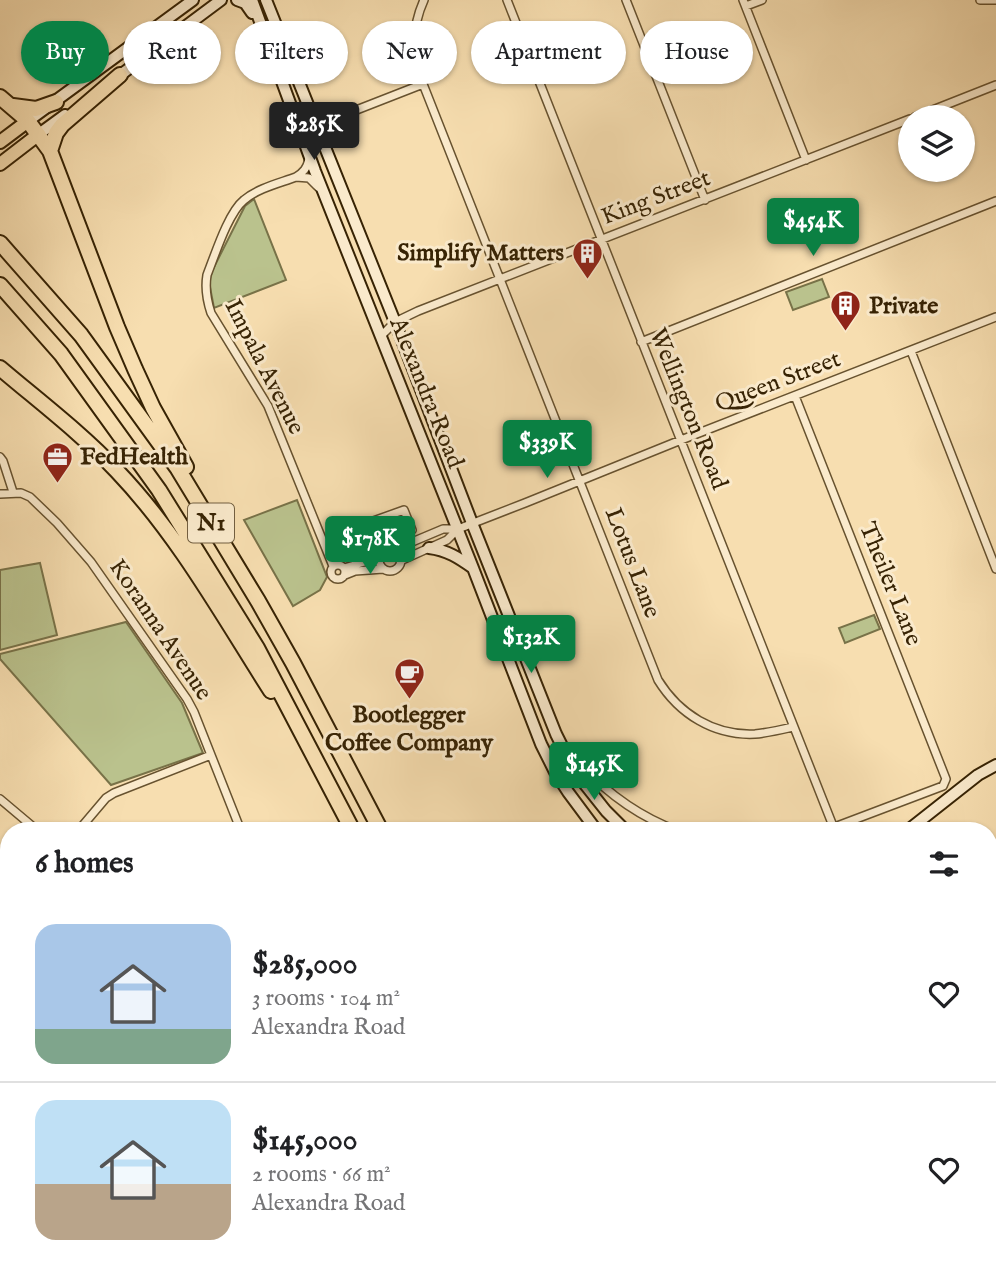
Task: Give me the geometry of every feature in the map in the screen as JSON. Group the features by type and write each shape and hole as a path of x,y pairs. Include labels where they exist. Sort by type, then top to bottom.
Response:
{"highway":[{"path":"50,151 62,125 120,75"},
{"path":"6,102 36,108 56,102"},
{"path":"6,102 29,121 50,151 142,386 243,563 258,601"},
{"name":"N1","path":"0,243 81,335 178,468 293,663 376,822"},
{"name":"N1","path":"0,285 61,354 159,490 257,648 348,822"},
{"path":"0,368 96,450 151,510 190,564 324,775"}],"main road":[{"path":"0,142 193,0"},
{"path":"0,164 221,0"},
{"path":"196,20 230,0"},
{"path":"237,0 249,6 256,21"},
{"name":"Alexandra Road","path":"251,0 259,21"},
{"name":"Alexandra Road","path":"266,0 274,21"},
{"name":"Alexandra Road","path":"282,84 541,744 568,792 590,822"},
{"path":"287,84 287,97"},
{"name":"Alexandra Road","path":"300,84 556,734 567,758 586,786 617,822"},
{"path":"429,548 441,549 473,568"},
{"path":"918,822 970,781 996,765"}],"street":[{"name":"Lotus Lane","path":"416,21 424,0"},
{"name":"Wellington Road","path":"507,0 831,822"},
{"path":"626,0 705,200"},
{"path":"762,0 745,3 806,160"},
{"path":"980,0 996,0"},
{"name":"Lotus Lane","path":"423,84 658,680 670,697 697,719 726,731 755,734 793,727"},
{"path":"341,116 423,84"},
{"name":"King Street","path":"945,105 996,85"},
{"name":"King Street","path":"381,336 395,322 898,124"},
{"path":"296,177 307,167 310,157"},
{"path":"296,177 309,178 324,193"},
{"name":"Impala Avenue","path":"296,177 254,194 239,206 224,233 207,275 207,298 211,313 268,406 333,566"},
{"path":"641,342 996,201"},
{"name":"Queen Street","path":"458,529 996,317"},
{"path":"911,351 996,569"},
{"name":"Theiler Lane","path":"795,396 945,772 946,780 943,786 854,822"},
{"path":"0,457 13,492 0,494"},
{"name":"Koranna Avenue","path":"13,492 25,494 34,500 85,554 187,699 237,822"},
{"path":"337,534 404,510 412,530"},
{"path":"345,571 340,565 333,566 331,573 340,579 345,571 375,559 387,550 393,550 443,529 458,529"},
{"path":"400,561 447,540 458,529"},
{"path":"345,571 394,570 400,565 400,561 399,555 393,550"},
{"path":"381,554 379,560 383,569"},
{"path":"86,822 106,798 114,793 211,755"},
{"path":"581,765 612,795 656,822"},
{"path":"0,799 27,822"}],"green space":[{"path":"254,199 286,280 214,308 209,282 212,271 245,206"},
{"path":"822,279 829,297 793,310 786,292"},
{"path":"297,500 327,577 320,590 293,606 244,520"},
{"path":"40,563 57,635 0,650 0,570"},
{"path":"874,615 880,629 845,643 839,628"},
{"path":"126,622 182,703 203,753 111,785 0,659 0,654"}],"place":[{"name":"Simplify Matters","path":"587,280"},
{"name":"Private","path":"846,333"},
{"name":"FedHealth","path":"57,484"},
{"name":"Bootlegger Coffee Company","path":"409,700"}]}
